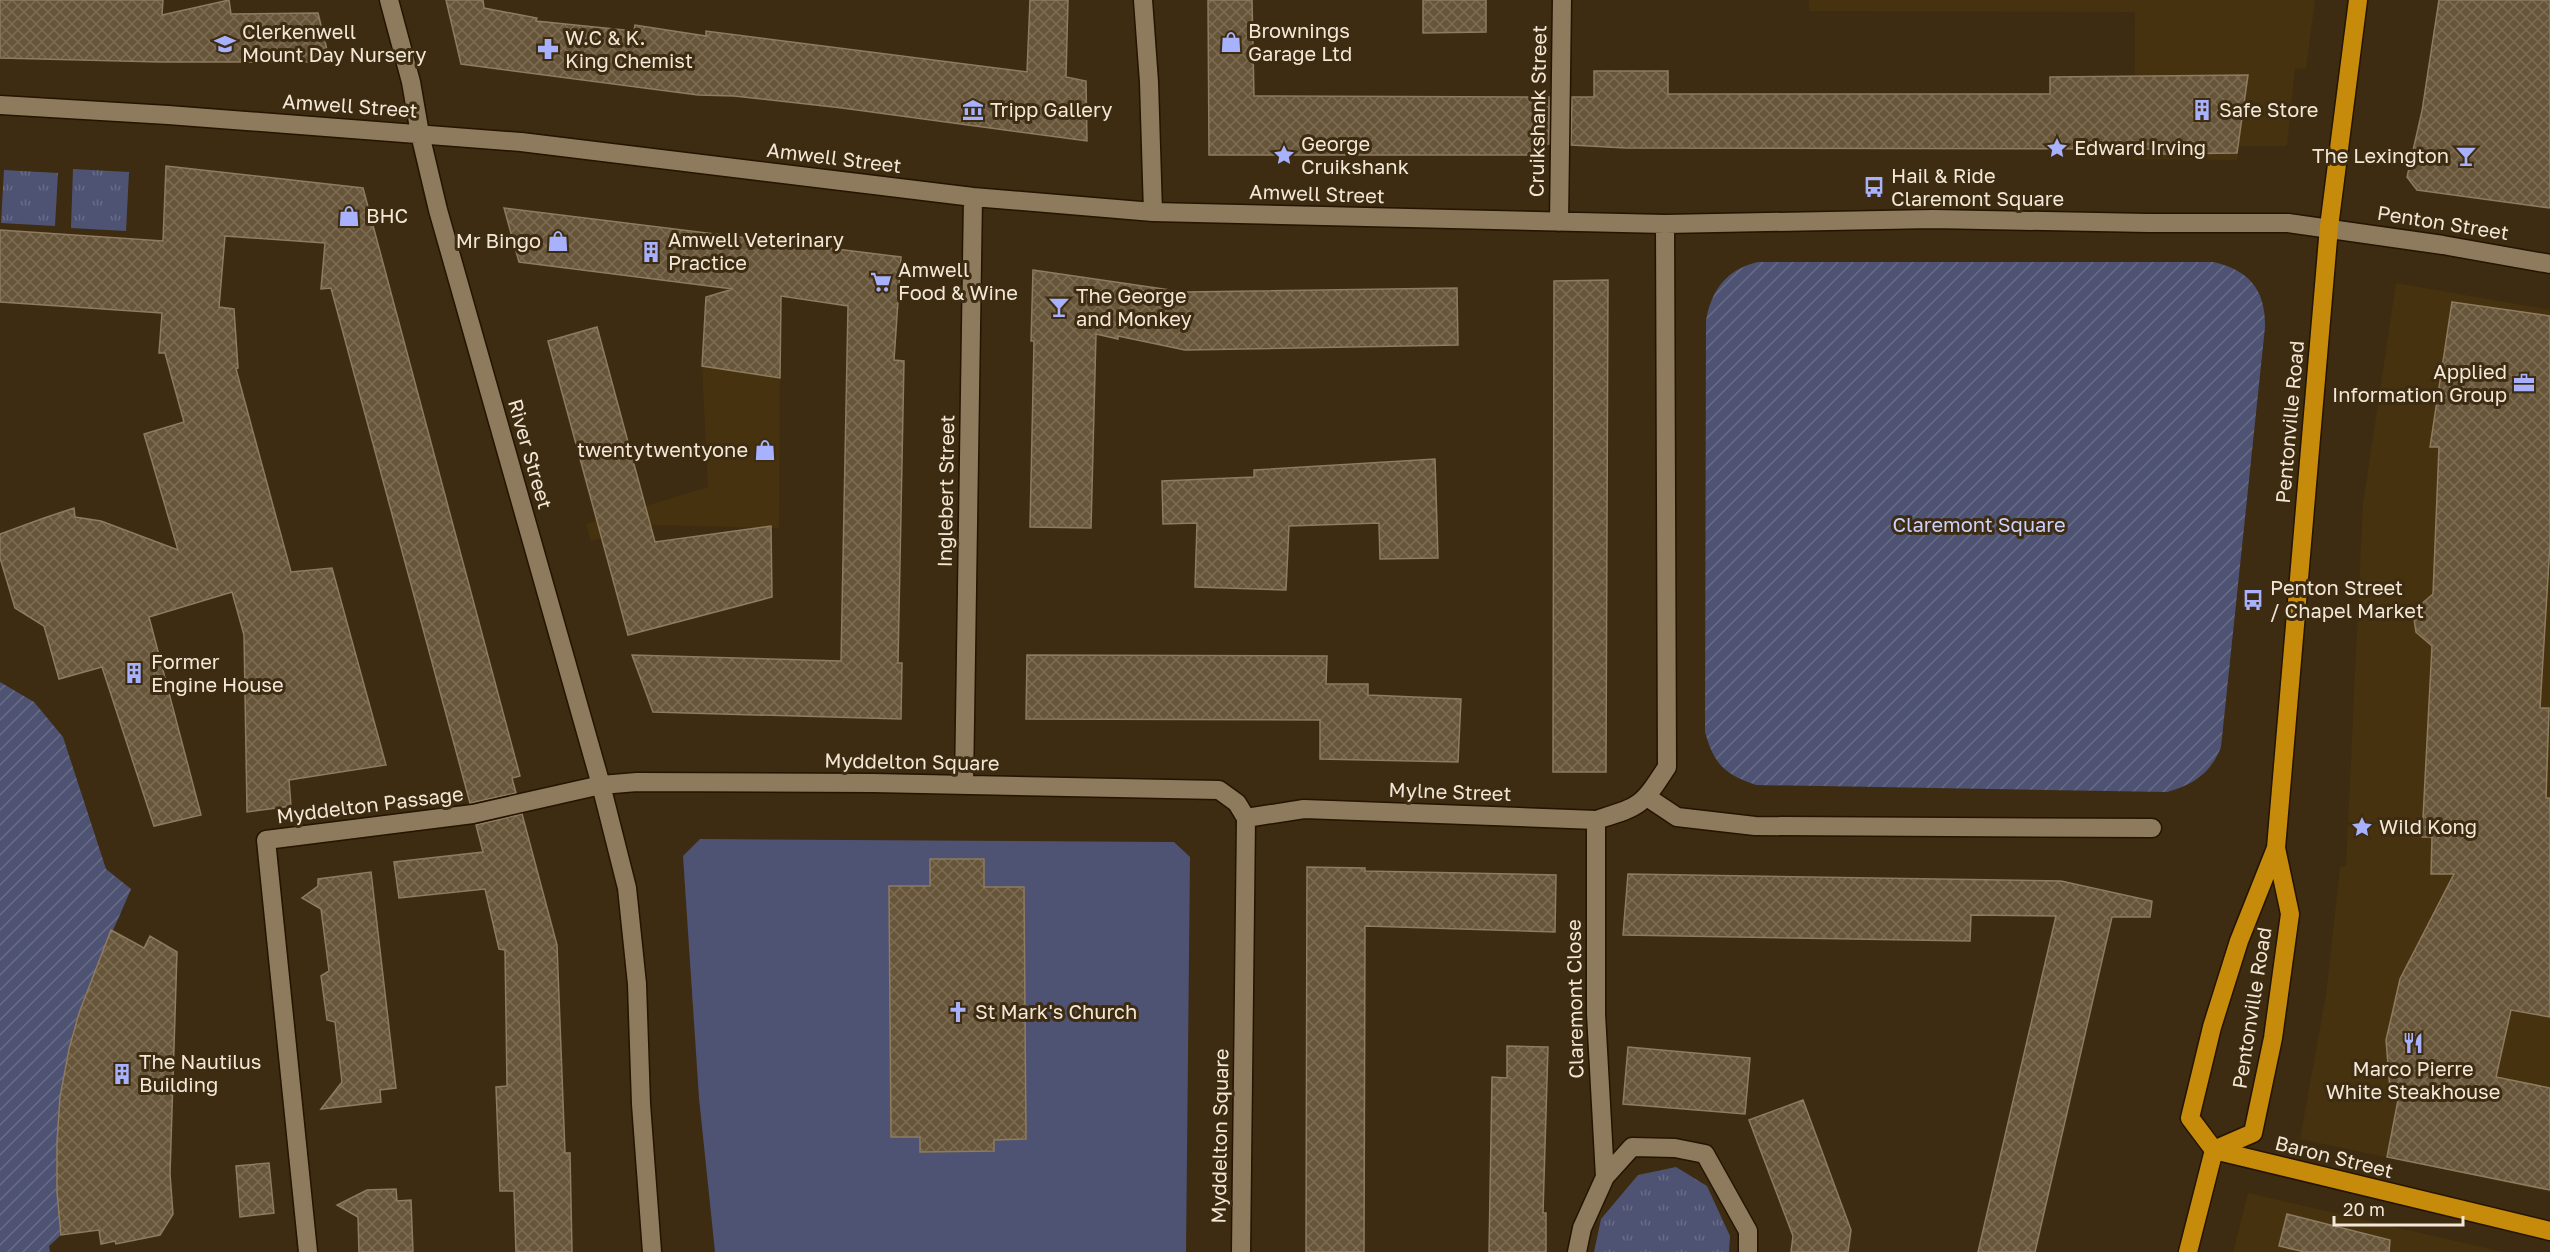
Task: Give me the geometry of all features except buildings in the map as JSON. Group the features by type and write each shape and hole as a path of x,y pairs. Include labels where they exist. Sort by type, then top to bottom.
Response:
{"highway":[{"name":"Pentonville Road","path":"2276,848 2239,941 2212,1027 2190,1118 2214,1150 2253,1133 2266,1075 2289,914 2276,848 2329,227 2358,0"},
{"name":"Baron Street","path":"2214,1150 2550,1231"},
{"path":"2188,1252 2214,1150"}],"street":[{"name":"River Street","path":"389,0 411,82 420,134 442,222 602,785"},
{"path":"1143,0 1149,81 1153,212"},
{"name":"Cruikshank Street","path":"1560,222 1562,0"},
{"name":"Amwell Street","path":"0,105 521,142 973,197 1153,212 1665,225"},
{"name":"Inglebert Street","path":"964,785 973,197"},
{"path":"2152,828 1755,826 1677,817 1647,797 1667,767 1665,225 1933,219 2148,223 2259,222 2329,227"},
{"name":"Penton Street","path":"2329,227 2550,264"},
{"name":"Myddelton Square","path":"602,785 637,782 1219,790 1237,803 1246,818 1241,1252"},
{"path":"602,785 627,888 637,984 641,1104 652,1252"},
{"name":"Myddelton Passage","path":"308,1252 266,840 473,814 602,785"},
{"name":"Mylne Street","path":"1246,818 1304,809 1596,820 1635,808 1647,797"},
{"name":"Claremont Close","path":"1596,820 1596,1014 1605,1177"},
{"name":"Claremont Close","path":"1577,1252 1582,1228 1605,1177 1632,1147 1676,1148 1705,1154 1748,1231 1748,1252"}],"shaded area":[{"path":"1809,0 2315,0 2306,69 2295,68 2287,146 2239,146 2237,160 2134,159 2135,12 1809,11"},
{"path":"2396,283 2550,310 2550,1192 2300,1139 2326,995 2340,867 2346,866 2363,504"},
{"path":"704,335 780,347 779,528 651,525 591,541 586,524 708,487 702,366"},
{"path":"2248,1193 2503,1252 2233,1252"}],"green space":[{"path":"73,169 129,172 126,231 71,228"},
{"path":"4,170 58,173 55,226 1,223"},
{"name":"Claremont Square","path":"1758,262 2213,262 2236,270 2253,284 2262,302 2265,327 2221,747 2212,764 2200,777 2185,786 2167,792 1756,785 1736,777 1722,766 1712,752 1705,732 1706,321 1712,300 1722,282 1747,265"},
{"path":"0,682 34,702 63,737 106,869 131,889 91,980 71,1039 58,1122 57,1179 61,1235 49,1246 50,1252 0,1252"},
{"path":"700,839 1174,842 1190,857 1186,1252 715,1252 699,1098 683,856"},
{"path":"1676,1167 1707,1186 1730,1236 1729,1252 1594,1252 1601,1219 1638,1175"}],"place":[{"name":"Brownings Garage Ltd","path":"1231,42"},
{"name":"Clerkenwell Mount Day Nursery","path":"225,44"},
{"name":"W.C & K. King Chemist","path":"548,49"},
{"name":"Tripp Gallery","path":"973,110"},
{"name":"Safe Store","path":"2202,110"},
{"name":"Edward Irving","path":"2057,148"},
{"name":"George Cruikshank","path":"1284,155"},
{"name":"The Lexington","path":"2466,156"},
{"name":"Hail & Ride Claremont Square","path":"1874,187"},
{"name":"BHC","path":"349,216"},
{"name":"Mr Bingo","path":"558,241"},
{"name":"Amwell Veterinary Practice","path":"651,252"},
{"name":"Amwell Food & Wine","path":"881,282"},
{"name":"The George and Monkey","path":"1059,307"},
{"name":"Applied Information Group","path":"2524,383"},
{"name":"twentytwentyone","path":"765,450"},
{"name":"Penton Street / Chapel Market","path":"2253,600"},
{"name":"Former Engine House","path":"134,673"},
{"name":"Wild Kong","path":"2362,827"},
{"name":"St Mark's Church","path":"958,1012"},
{"name":"Marco Pierre White Steakhouse","path":"2413,1043"},
{"name":"The Nautilus Building","path":"122,1074"}]}
